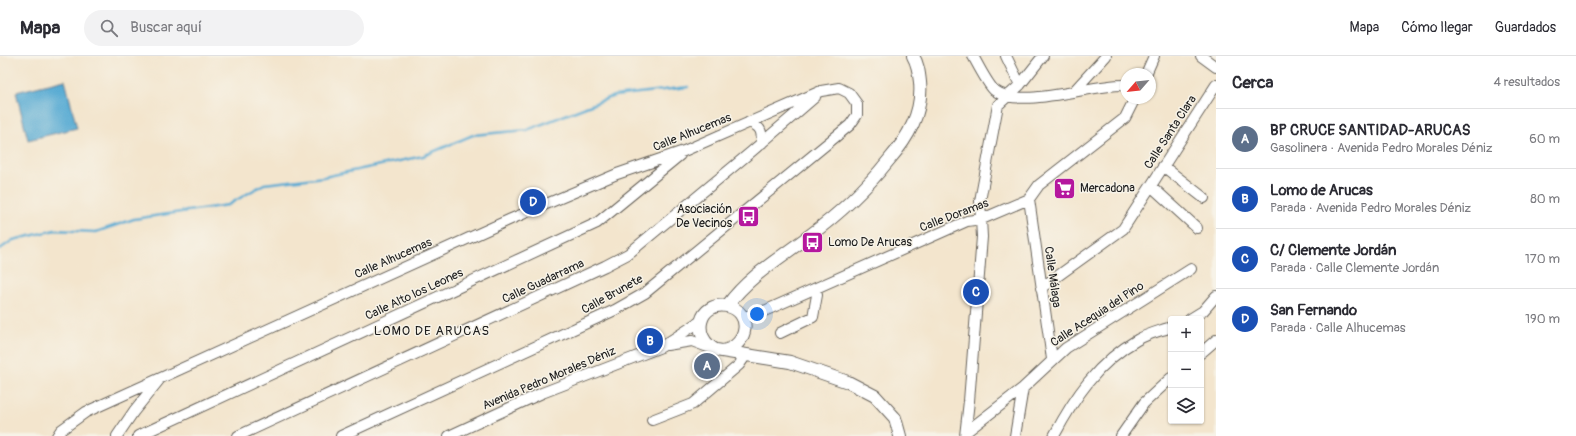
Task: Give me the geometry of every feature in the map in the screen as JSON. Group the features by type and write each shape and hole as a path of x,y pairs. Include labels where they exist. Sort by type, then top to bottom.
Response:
{"main road":[{"path":"765,358 750,347 744,332 739,312 739,290 756,275 838,213 876,176 895,154 906,138 918,111 921,92 919,72 913,56"},
{"path":"739,312 720,306 708,311 701,322 700,328 703,339 707,344 719,350 790,362 848,382 875,396 894,418 900,436"},
{"path":"719,350 736,346 744,332"}],"street":[{"path":"973,56 994,90 1009,97 1041,97 1074,91 1120,86"},
{"path":"1006,56 1020,85"},
{"path":"965,434 981,253 982,219 980,201 998,105 1009,97 1043,56"},
{"path":"1074,91 1106,56"},
{"path":"1149,68 1154,56"},
{"path":"1201,56 1216,67"},
{"name":"Calle Santa Clara","path":"1041,288 1123,229 1216,86"},
{"name":"Calle Alhucemas","path":"57,436 62,430 86,412 511,219 617,174 684,151 821,91 839,88 849,93"},
{"name":"Calle Guadarrama","path":"238,436 622,257 762,143 821,91"},
{"name":"Calle Brunete","path":"344,435 615,310 645,293 850,126 857,115 857,104 849,93"},
{"name":"Calle Doramas","path":"739,312 816,288 967,221 982,219 1029,199 1039,185 1125,118 1132,104"},
{"name":"Calle Alhucemas","path":"750,122 759,126 762,132 762,143"},
{"name":"Calle Alto los Leones","path":"138,436 597,223 684,151"},
{"path":"1164,166 1204,198"},
{"path":"1151,186 1197,228"},
{"name":"Calle Málaga","path":"1029,199 1052,359"},
{"name":"Calle Acequia del Pino","path":"965,434 1023,388 1052,359 1066,348 1191,269"},
{"path":"780,333 813,317 817,295 816,288"},
{"path":"1195,316 1203,311 1216,296"},
{"path":"661,346 701,322"},
{"path":"1054,436 1064,417 1091,377 1104,365 1137,340 1168,328"},
{"path":"1202,352 1216,340"},
{"path":"661,346 692,341 719,350"},
{"name":"Avenida Pedro Morales Déniz","path":"449,436 542,392 661,346"},
{"path":"652,420 693,404 740,365 746,355"},
{"path":"117,436 134,411 161,379"},
{"path":"1121,436 1144,403 1168,381"},
{"path":"1015,436 1023,388"}],"water":[{"path":"65,80 77,128 28,140 16,92"}],"waterway":[{"path":"0,249 13,240 55,230 96,232 134,219 228,205 264,184 324,177 423,156 473,135 527,130 614,96 688,87"}],"place":[{"name":"Mercadona","path":"1065,188"},
{"name":"San Fernando","path":"533,202"},
{"name":"Asociación De Vecinos","path":"748,216"},
{"name":"Lomo De Arucas","path":"812,242"},
{"name":"C/ Clemente Jordán","path":"976,292"},
{"name":"Lomo de Arucas","path":"650,341"},
{"name":"BP CRUCE SANTIDAD-ARUCAS","path":"707,366"}],"district":[{"name":"LOMO DE ARUCAS","path":"432,330"}]}
